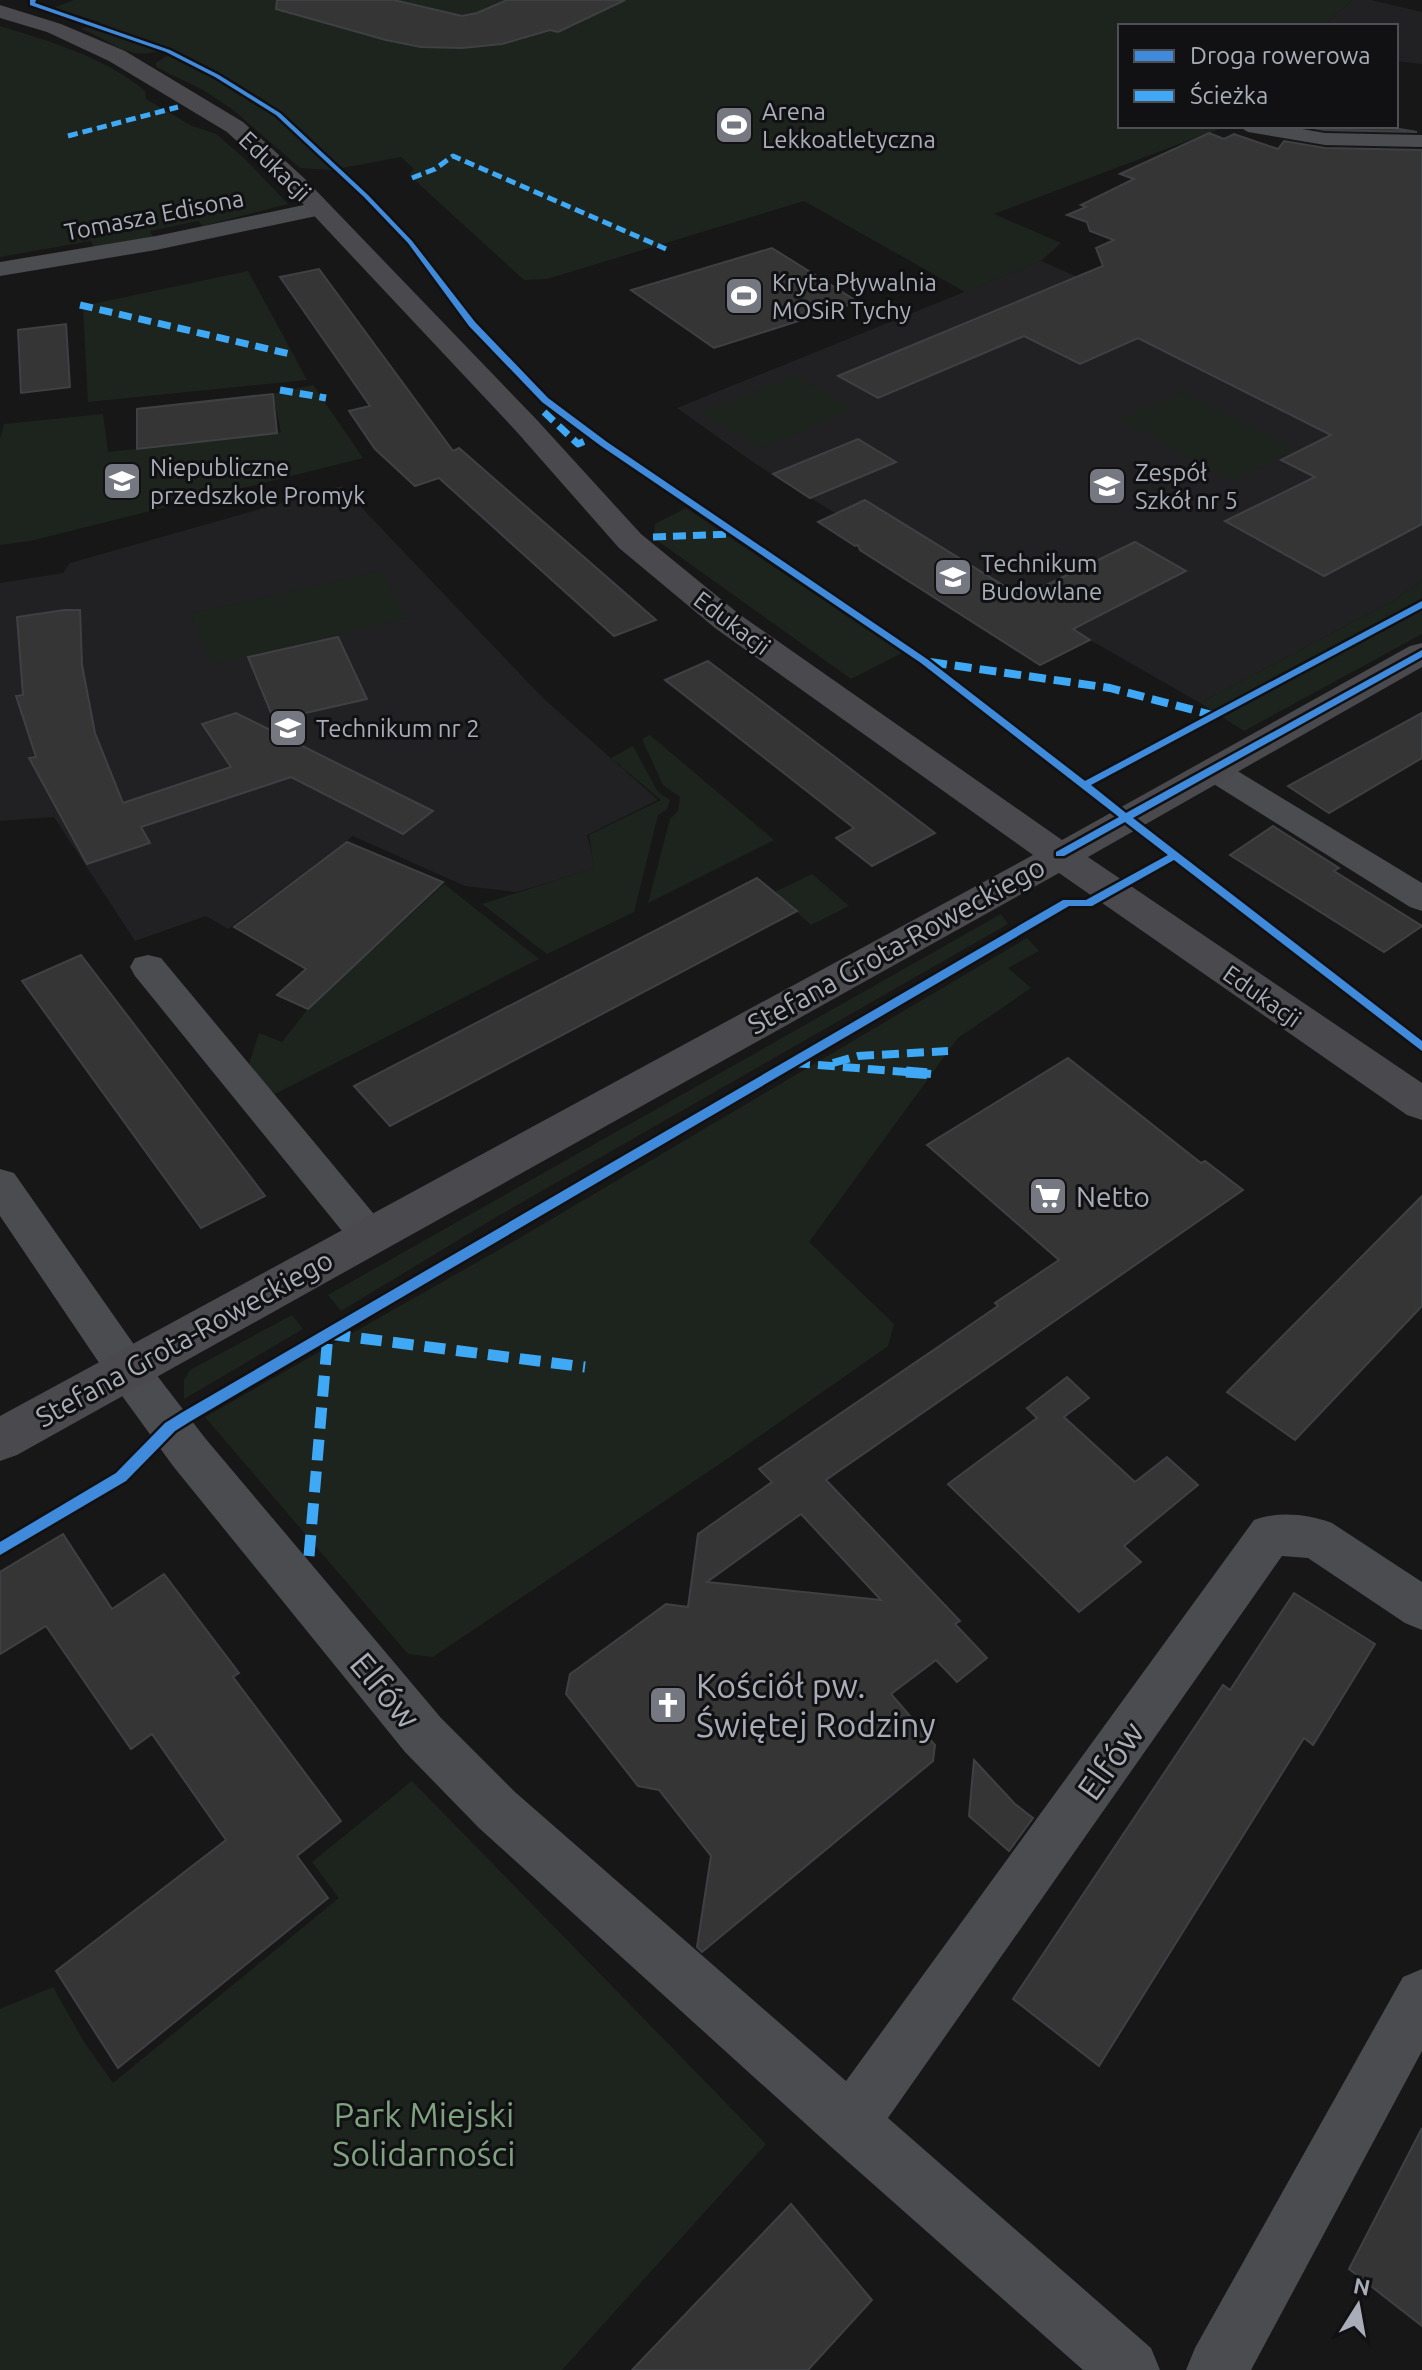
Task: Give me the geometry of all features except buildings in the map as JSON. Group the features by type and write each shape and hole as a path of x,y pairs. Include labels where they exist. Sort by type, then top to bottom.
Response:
{"street":[{"name":"Edukacji","path":"0,11 54,28 117,56 235,127 297,184 526,425 630,541 727,621 965,791 1422,1104"},
{"name":"Edukacji","path":"0,19 117,56"},
{"path":"1260,128 1325,139 1422,141"},
{"name":"Tomasza Edisona","path":"0,269 156,243 318,209"},
{"name":"Stefana Grota-Roweckiego","path":"0,1440 1215,771 1422,653"},
{"path":"1215,771 1422,899"},
{"name":"Stefana Grota-Roweckiego","path":"148,967 369,1236"},
{"name":"Elfów","path":"0,1184 127,1369 189,1452 423,1735 497,1810 1129,2370"},
{"name":"Elfów","path":"849,2125 1270,1535 1316,1538 1422,1608"},
{"path":"1217,2370 1422,1996"}],"shaded area":[{"path":"1352,0 1371,0 1422,12 1422,64 1398,61 1398,24 1325,24"},
{"name":"Zespół Szkół nr 5","path":"1041,261 1154,310 1422,410 1422,581 1389,603 1200,703 1090,640 1040,665 818,522 835,513 757,465 677,408"},
{"name":"Technikum nr 2","path":"341,486 542,697 658,800 587,835 595,868 517,892 465,886 353,836 228,929 206,916 135,941 54,817 0,821 0,583 63,573 70,563"}],"green space":[{"path":"74,0 1352,0 1325,24 1118,24 1118,128 1222,128 994,214 1061,243 1041,261 965,292 804,201 547,279 524,280 409,175 414,169 401,157 331,170 300,168 232,109 203,90 156,67 156,63 174,51 167,48 142,54 122,49 81,29 100,22 53,8"},
{"path":"0,26 76,51 129,79 145,91 146,99 192,126 216,134 288,204 203,226 198,221 150,231 153,237 94,248 91,241 0,257"},
{"path":"248,271 307,380 88,402 83,306"},
{"path":"795,376 854,410 761,448 702,412"},
{"name":"Niepubliczne przedszkole Promyk","path":"313,385 363,458 30,541 0,545 0,439 4,424 103,414 108,452 281,432 273,394"},
{"path":"1182,392 1296,449 1233,480 1119,419"},
{"path":"686,508 902,653 851,679 658,541 663,539 654,533 655,524"},
{"path":"380,571 408,618 212,664 190,614"},
{"path":"1422,581 1422,634 1244,731 1200,703 1389,603"},
{"path":"650,735 774,840 648,903 670,819 678,811 680,797 663,785 642,739"},
{"path":"633,746 658,792 670,800 667,809 658,815 634,912 547,954 482,904 594,868 589,835 661,800 611,758"},
{"path":"812,874 849,906 811,925 775,892"},
{"path":"444,884 539,959 275,1094 248,1068 259,1033 282,1042 308,1009"},
{"path":"1001,914 1008,924 498,1216 341,1311 328,1295"},
{"path":"1027,938 1039,951 1008,968 1031,988 958,1038 809,1242 894,1324 888,1346 730,1457 433,1657 408,1654 205,1417 523,1236"},
{"path":"292,1315 303,1329 184,1399 184,1380 190,1370"},
{"name":"Park Miejski Solidarności","path":"412,1781 766,2144 562,2370 0,2370 0,2009 53,1987 84,2042 113,2083 339,1898 312,1862"}],"marked path":[{"path":"68,136 178,107"},
{"path":"412,178 435,169 453,156 666,249"},
{"path":"80,305 294,355"},
{"path":"280,390 326,398"},
{"path":"544,412 578,444 595,437"},
{"path":"653,537 733,534"},
{"path":"930,662 1110,688 1216,716"},
{"path":"833,1063 858,1056 948,1051"},
{"path":"793,1063 932,1074"},
{"path":"309,1556 328,1334 585,1367"}],"cycle path":[{"path":"33,0 32,4 168,51 217,76 278,114 410,242 472,324 545,400 604,444 924,661 1422,1047"},
{"path":"1084,785 1422,604"},
{"path":"1060,854 1422,653"},
{"path":"0,1549 121,1477 170,1427 186,1417 1067,902 1088,904 1176,855"}],"place":[{"name":"Arena Lekkoatletyczna","path":"734,125"},
{"name":"Kryta Pływalnia MOSiR Tychy","path":"744,296"},
{"name":"Niepubliczne przedszkole Promyk","path":"122,481"},
{"name":"Zespół Szkół nr 5","path":"1107,486"},
{"name":"Technikum Budowlane","path":"953,577"},
{"name":"Technikum nr 2","path":"288,728"},
{"name":"Netto","path":"1048,1196"},
{"name":"Kościół pw. Świętej Rodziny","path":"668,1705"}]}
